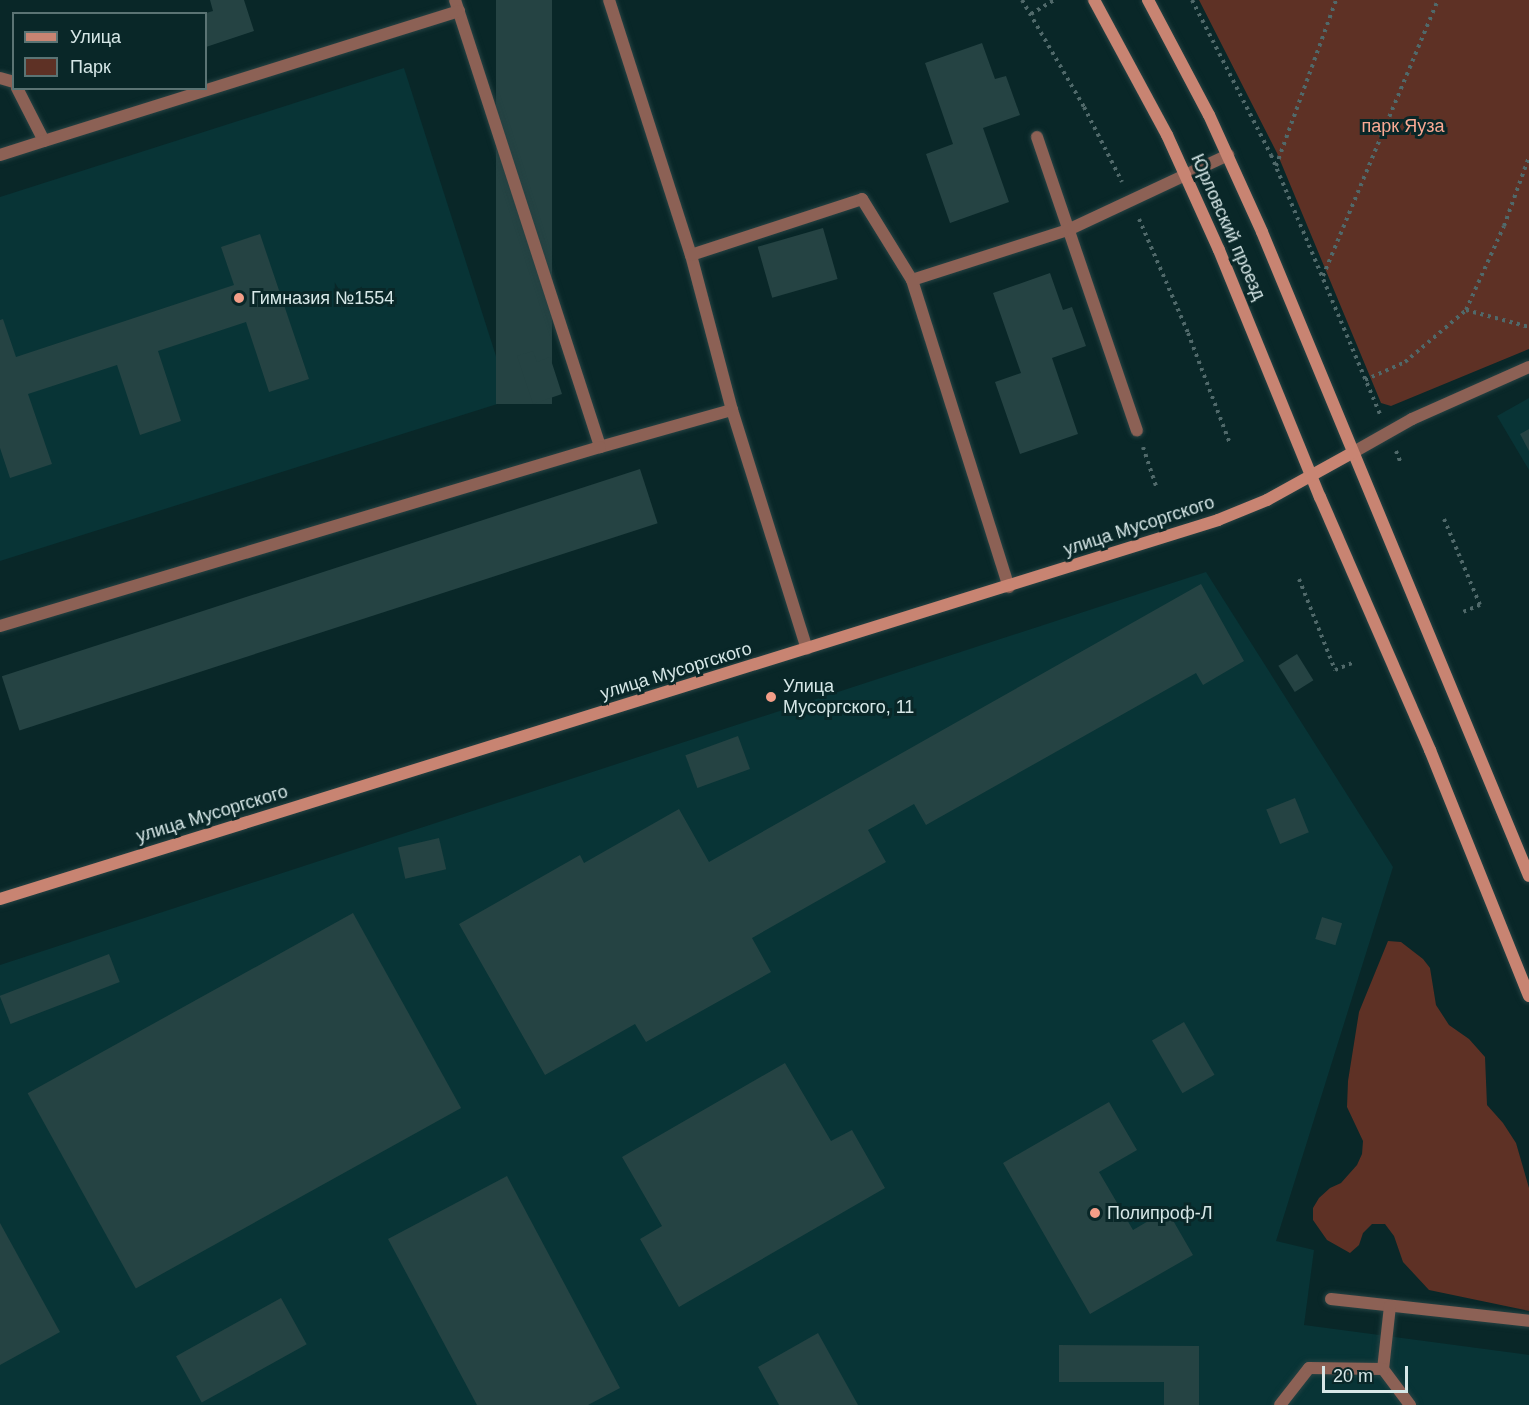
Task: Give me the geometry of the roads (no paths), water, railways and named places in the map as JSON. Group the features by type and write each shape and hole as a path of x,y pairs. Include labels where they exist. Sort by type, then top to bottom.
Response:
{"main road":[{"name":"Юрловский проезд","path":"1094,0 1138,78 1185,174 1245,310 1312,476 1430,750 1529,996"},
{"name":"Юрловский проезд","path":"1148,0 1228,155 1288,292 1352,453 1473,735 1529,876"},
{"name":"улица Мусоргского","path":"0,899 1227,517 1267,500 1352,453"}],"street":[{"path":"609,0 691,255 732,410 807,649"},
{"path":"207,88 457,6 600,447"},
{"path":"18,90 44,141"},
{"path":"0,155 200,90"},
{"path":"1037,137 1137,430"},
{"path":"912,280 1068,230 1228,155"},
{"path":"691,255 862,199 912,280 1009,586"},
{"path":"1352,453 1437,407 1529,367"},
{"path":"0,626 600,447 732,410"},
{"path":"1331,1299 1529,1322"},
{"path":"1390,1306 1383,1369 1410,1405"},
{"path":"1280,1405 1309,1368 1383,1369"}],"place":[{"name":"Гимназия №1554","path":"239,298"},
{"name":"Улица Мусоргского, 11","path":"771,697"},
{"name":"Полипроф-Л","path":"1095,1213"}],"park label":[{"name":"парк Яуза","path":"1403,126"}]}
